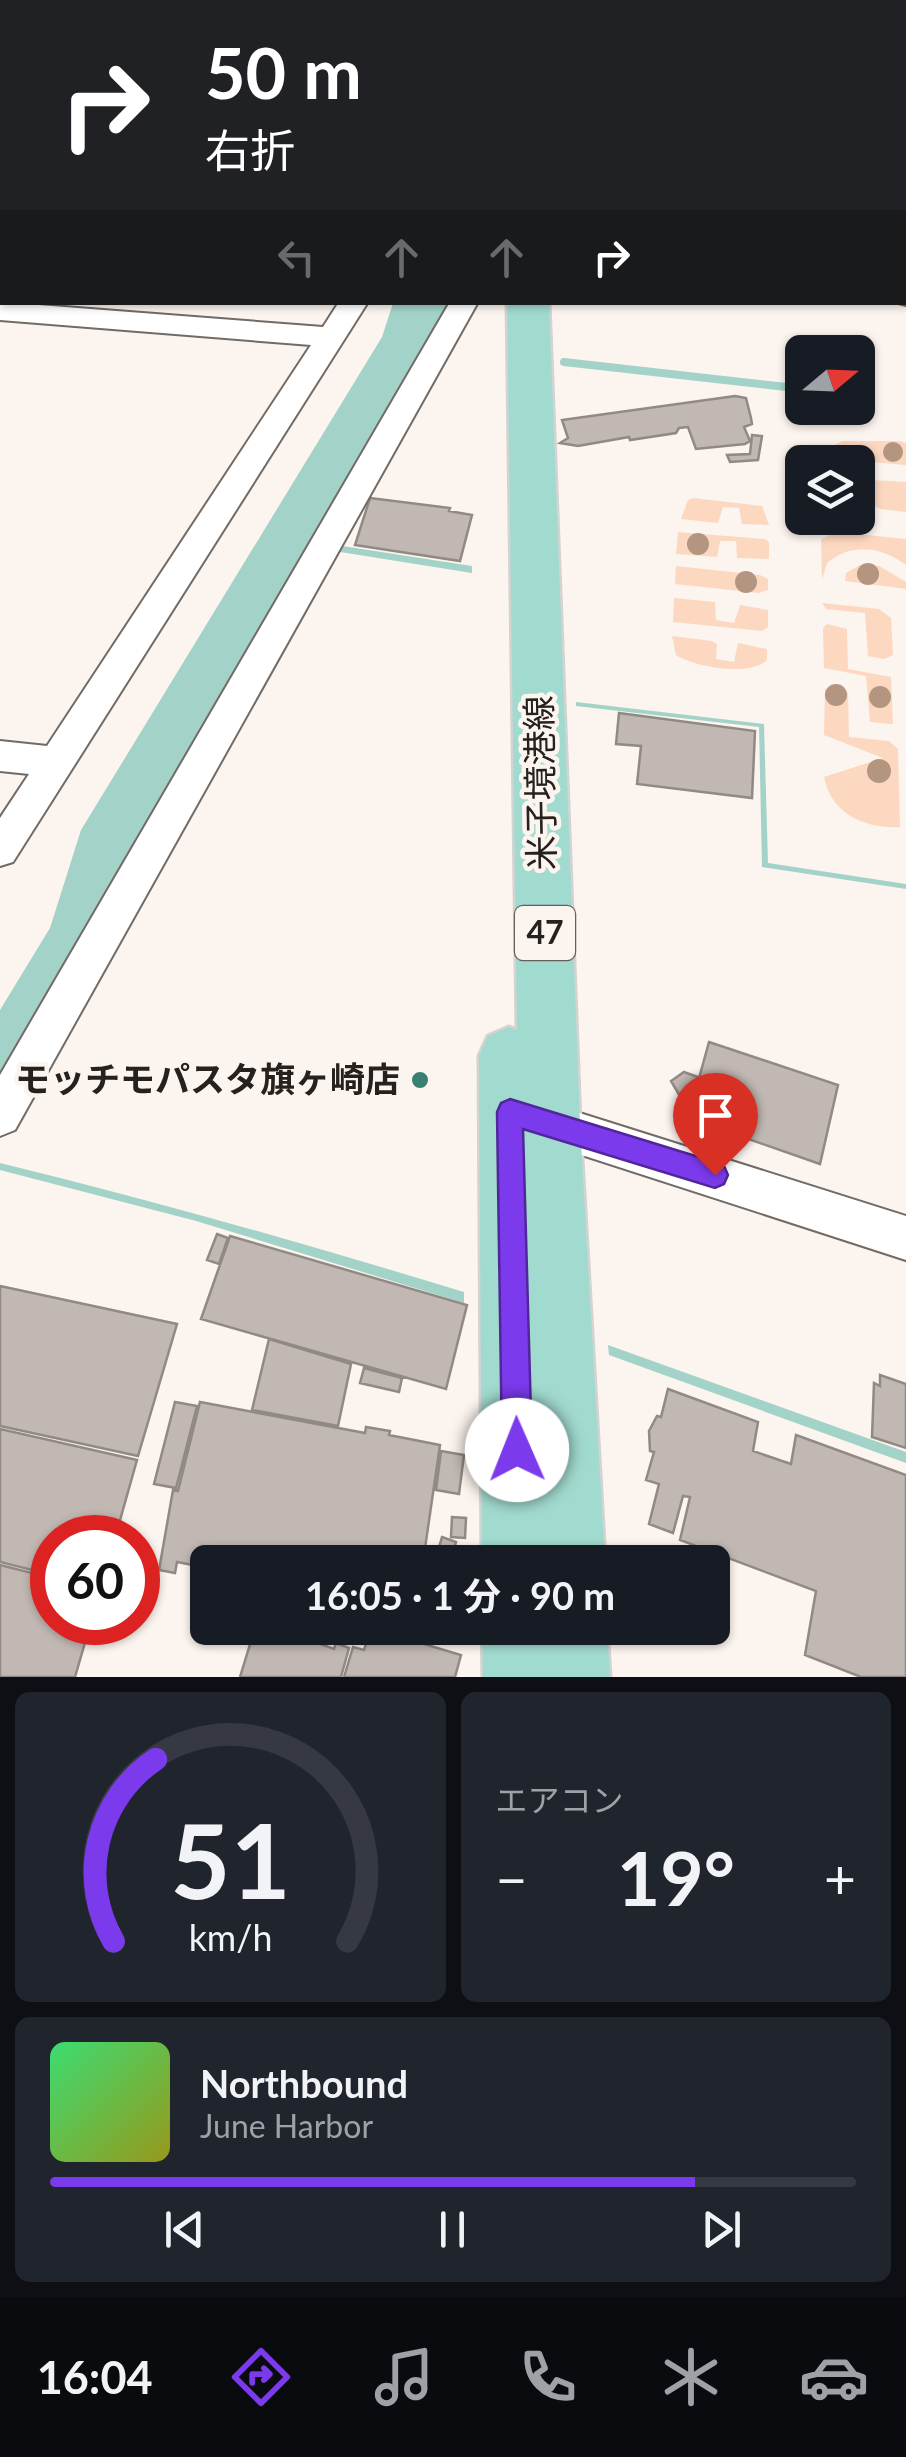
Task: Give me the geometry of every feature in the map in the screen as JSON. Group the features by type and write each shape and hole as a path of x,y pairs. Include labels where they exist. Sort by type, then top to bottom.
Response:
{"main road":[{"name":"米子境港線","path":"499,305 529,1118 553,1159 567,1545"},
{"name":"米子境港線","path":"519,1545 529,1118 528,305"},
{"path":"521,1645 522,1677"},
{"path":"571,1645 572,1677"}],"street":[{"path":"0,850 352,305"},
{"path":"0,1115 462,305"},
{"path":"0,310 330,337"},
{"path":"0,756 56,762"},
{"path":"529,1118 906,1238"}],"shaded area":[{"path":"842,441 900,441 906,443 906,465 875,462 875,445 834,445"},
{"path":"875,480 906,482 906,512 875,506"},
{"path":"688,500 762,506 769,525 742,524 739,508 723,507 718,523 681,519"},
{"path":"678,532 765,539 769,542 769,559 737,558 736,541 720,541 717,557 676,554"},
{"path":"830,535 867,535 906,539 906,565 887,554 857,550 827,563 822,580 821,539"},
{"path":"860,565 879,566 906,582 906,589 845,581 846,573"},
{"path":"676,566 760,575 768,579 768,590 759,593 675,584"},
{"path":"674,598 715,602 716,620 734,623 740,605 768,610 768,627 762,631 673,622"},
{"path":"822,603 879,609 891,618 893,655 884,659 868,656 865,613 826,609"},
{"path":"827,624 847,629 848,669 891,677 893,724 870,722 866,676 824,668 823,628"},
{"path":"672,636 712,641 717,644 716,659 734,662 738,643 767,649 767,660 736,669 696,663 676,655"},
{"path":"825,689 848,693 849,737 889,741 898,749 900,827 874,825 851,817 828,790 824,777 883,758 824,735"}],"water":[{"path":"392,305 450,305 430,348 423,348 0,1080 0,1010 50,928 81,830 382,337"},
{"path":"336,545 472,566 472,573 334,551"},
{"path":"576,702 764,724 768,863 906,884 906,889 762,867 759,727 576,706"},
{"path":"0,1163 175,1208 464,1292 464,1303 196,1221 0,1170"},
{"path":"608,1345 906,1452 906,1463 609,1355"}],"building":[{"path":"735,396 746,398 751,418 752,424 744,427 750,441 745,444 696,449 688,427 679,428 676,433 630,440 629,437 578,446 560,443 568,438 562,420"},
{"path":"752,435 762,436 758,460 730,462 727,455 750,454"},
{"path":"370,498 450,508 449,511 472,515 460,561 355,545"},
{"path":"619,713 755,731 752,798 637,784 641,746 616,744"},
{"path":"709,1042 838,1085 820,1164 688,1118"},
{"path":"684,1072 698,1077 691,1101 681,1098 671,1081"},
{"path":"217,1234 228,1238 219,1264 207,1260"},
{"path":"230,1236 467,1305 446,1389 201,1319"},
{"path":"0,1286 177,1324 138,1456 0,1426"},
{"path":"269,1339 351,1364 338,1426 252,1410"},
{"path":"364,1368 402,1378 399,1392 360,1383"},
{"path":"880,1375 906,1384 906,1448 872,1437 874,1383 880,1386"},
{"path":"668,1389 758,1422 753,1451 791,1464 796,1435 906,1475 906,1677 861,1677 805,1655 816,1591 730,1559 730,1545 693,1545 680,1540 690,1497 683,1496 673,1533 649,1524 659,1484 646,1480 654,1452 650,1451 649,1431 657,1416 661,1417"},
{"path":"175,1402 197,1406 176,1488 154,1484"},
{"path":"200,1402 365,1433 366,1427 390,1431 389,1435 440,1445 425,1545 190,1545 190,1565 177,1562 175,1573 160,1570 173,1490 178,1491"},
{"path":"0,1429 137,1460 121,1515 30,1515 30,1570 0,1562"},
{"path":"441,1451 464,1455 459,1494 436,1490"},
{"path":"452,1517 466,1518 465,1538 451,1537"},
{"path":"442,1537 456,1542 455,1545 440,1545"},
{"path":"0,1565 30,1572 30,1645 84,1645 75,1677 0,1677"},
{"path":"250,1645 349,1648 341,1677 240,1677"},
{"path":"366,1645 428,1645 461,1655 455,1677 344,1677 353,1647 364,1650"}],"waterway":[{"path":"564,362 785,387"}],"place":[{"name":"モッチモパスタ旗ヶ崎店","path":"420,1080"}],"route":[{"path":"517,1450 510,1112 715,1175"}]}
